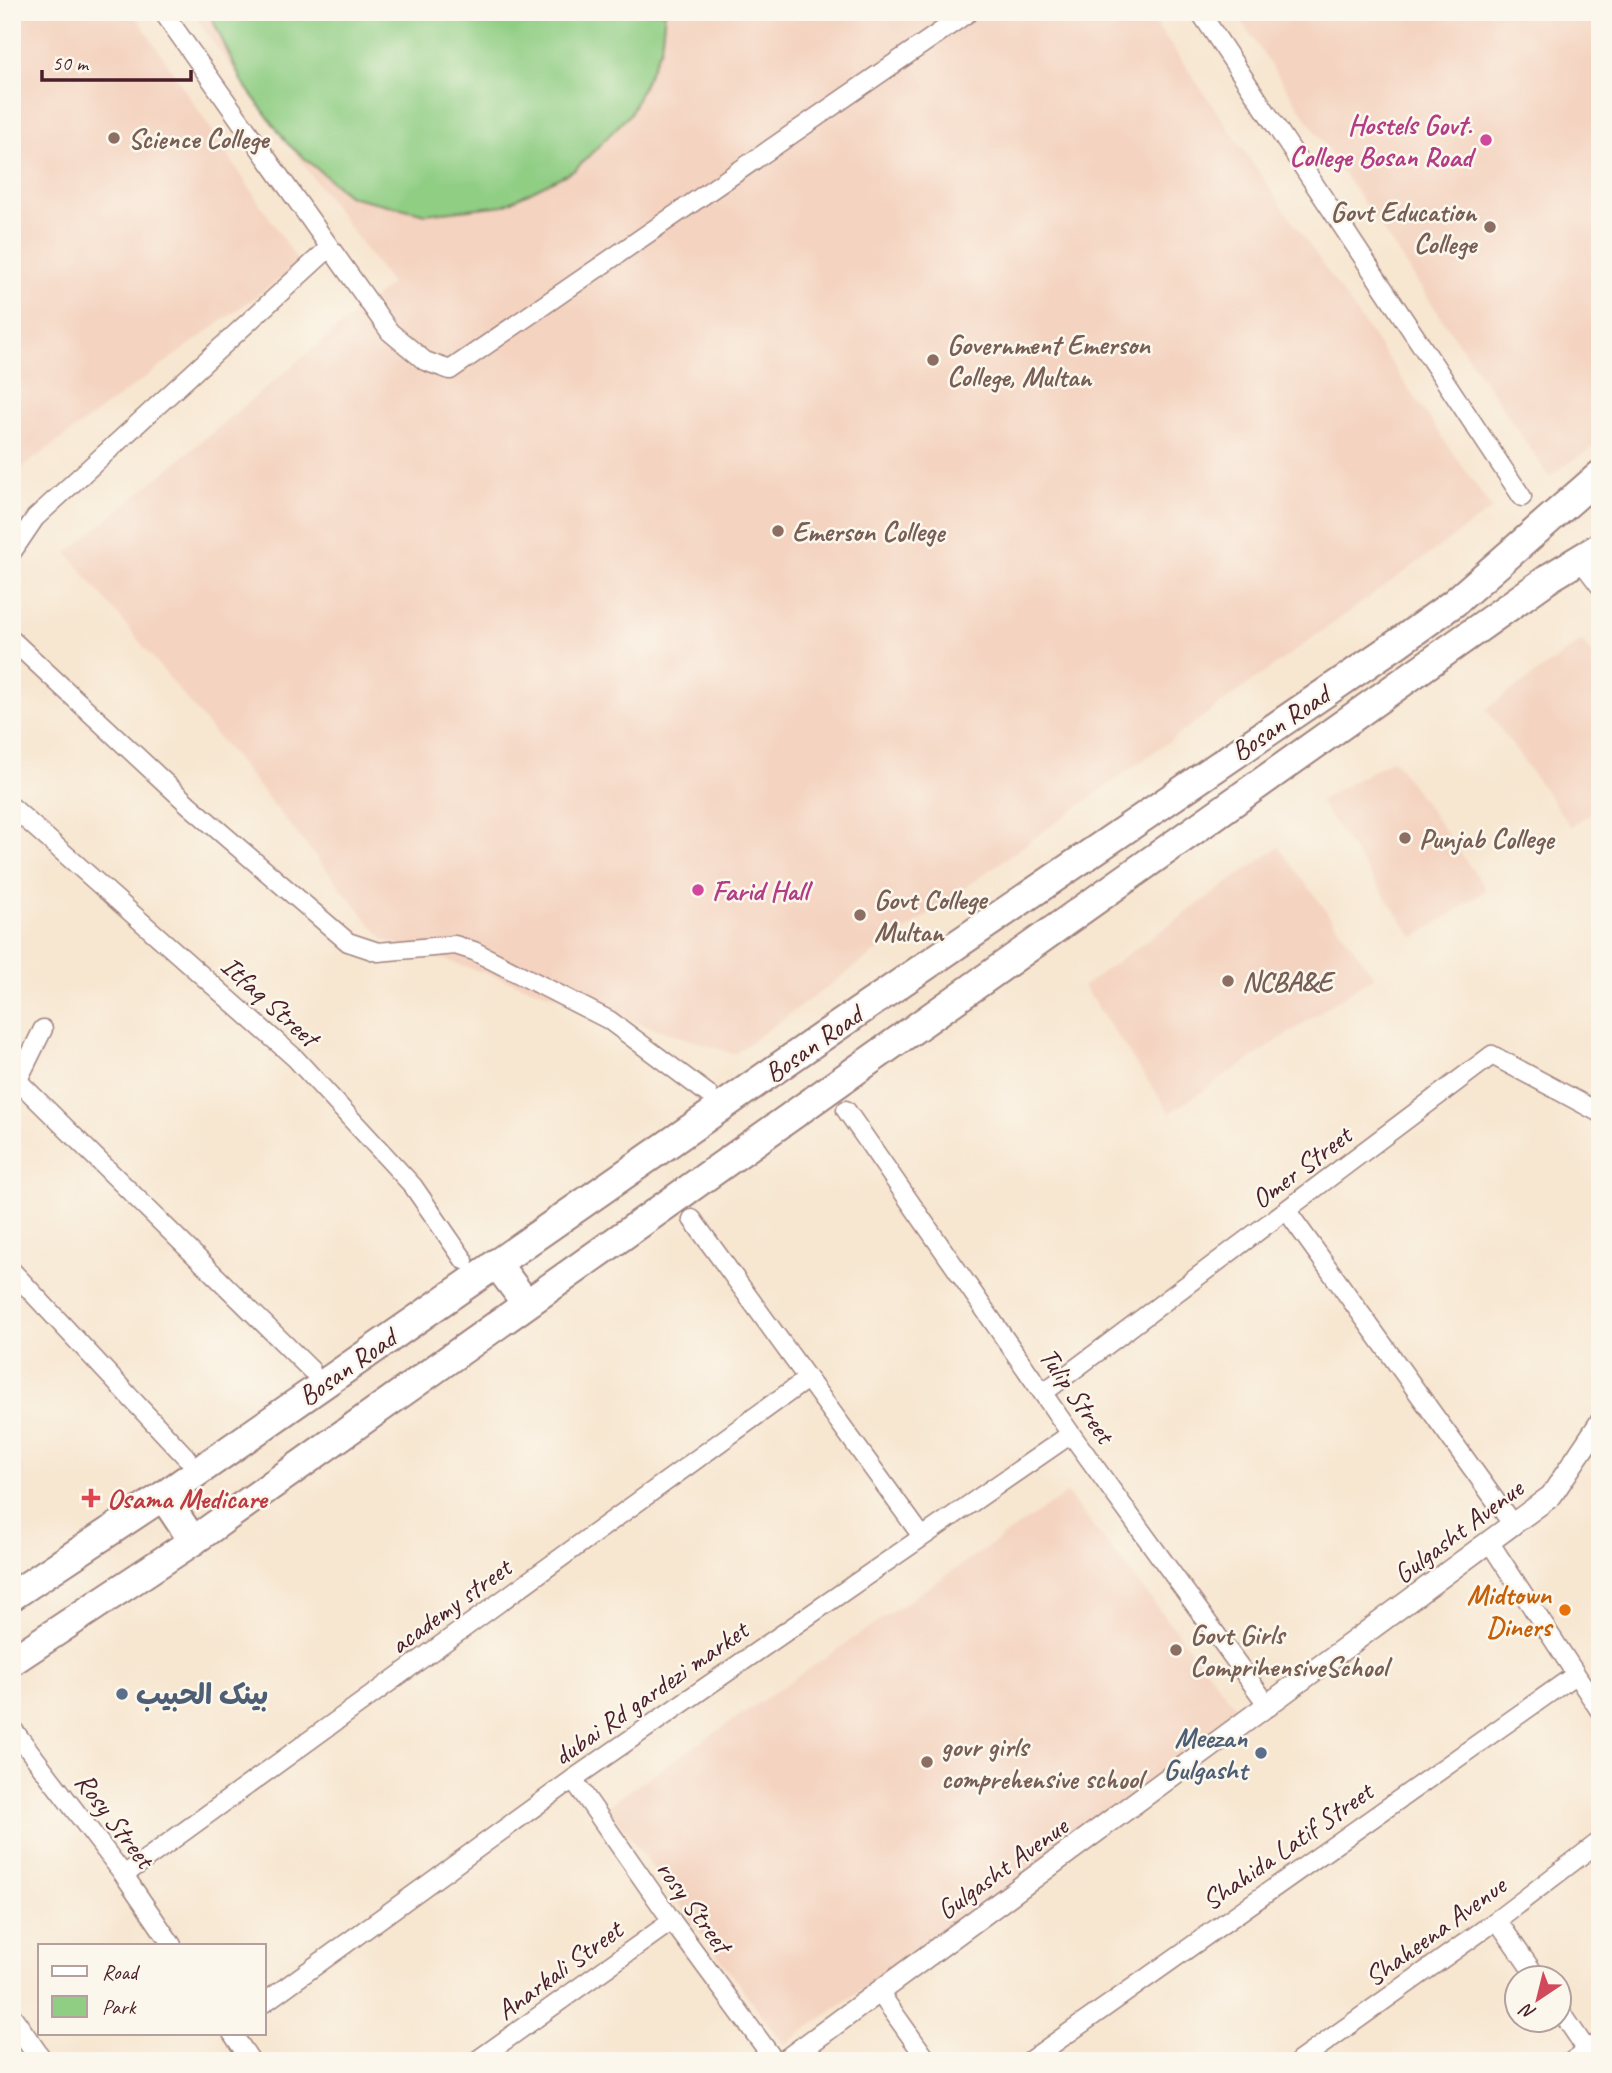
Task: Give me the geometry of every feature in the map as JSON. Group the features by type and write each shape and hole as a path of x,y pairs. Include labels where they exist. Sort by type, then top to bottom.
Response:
{"main road":[{"name":"Bosan Road","path":"12,1595 163,1496 496,1263 1398,643 1455,602 1600,475"},
{"name":"Bosan Road","path":"12,1661 193,1541 1552,576 1590,554"},
{"path":"496,1263 526,1303"},
{"path":"163,1496 193,1541"}],"street":[{"path":"163,12 390,332 425,361 450,370 969,12"},
{"path":"1200,12 1522,497"},
{"path":"12,552 35,518 329,248"},
{"path":"1590,554 1600,586"},
{"path":"12,640 189,805 348,942 378,952 455,945 474,951 609,1020 708,1094"},
{"name":"Itfaq Street","path":"12,807 295,1058 413,1186 464,1260"},
{"path":"43,1029 15,1087 311,1370"},
{"name":"Omer Street","path":"1043,1393 1492,1055 1600,1113"},
{"name":"Tulip Street","path":"846,1110 1071,1434 1269,1707"},
{"path":"1287,1211 1513,1525"},
{"path":"692,1219 921,1535"},
{"path":"12,1271 186,1457"},
{"name":"academy street","path":"124,1875 807,1380"},
{"name":"Gulgasht Avenue","path":"785,2061 1269,1707 1551,1496 1600,1423"},
{"name":"dubai Rd gardezi market","path":"266,2002 573,1779 921,1535 1071,1434"},
{"path":"1490,1543 1600,1712"},
{"name":"Shahida Latif Street","path":"1029,2061 1575,1675"},
{"name":"Rosy Street","path":"12,1728 124,1875 171,1944"},
{"name":"rosy Street","path":"573,1779 671,1922 775,2061"},
{"name":"Shaheena Avenue","path":"1299,2061 1497,1920 1600,1841"},
{"path":"1497,1920 1528,1965"},
{"name":"Anarkali Street","path":"476,2061 671,1922"},
{"path":"879,1992 928,2061"},
{"path":"12,2018 42,2061"},
{"path":"1572,2061 1594,2051 1574,2028"},
{"path":"233,2035 251,2061"}],"shaded area":[{"name":"Science College","path":"12,12 133,12 300,264 12,475"},
{"name":"Emerson College","path":"191,12 1148,12 1492,509 734,1054 384,940 67,553 391,284"},
{"name":"Govt Education College","path":"1235,12 1600,12 1600,442 1549,477"},
{"path":"1582,641 1600,666 1600,806 1571,827 1486,709"},
{"path":"1393,759 1487,890 1414,938 1319,801"},
{"name":"NCBA&E","path":"1279,847 1374,976 1170,1113 1083,986"},
{"name":"govr girls comprehensive school","path":"1067,1493 1244,1717 784,2045 607,1806"}],"green space":[{"path":"209,12 665,12 661,48 630,114 575,170 504,205 426,214 349,196 288,144 242,82"}],"place":[{"name":"Science College","path":"114,138"},
{"name":"Hostels Govt. College Bosan Road","path":"1486,140"},
{"name":"Govt Education College","path":"1490,227"},
{"name":"Government Emerson College, Multan","path":"933,360"},
{"name":"Emerson College","path":"778,531"},
{"name":"Punjab College","path":"1405,838"},
{"name":"Farid Hall","path":"698,890"},
{"name":"Govt College Multan","path":"860,915"},
{"name":"NCBA&E","path":"1228,981"},
{"name":"Osama Medicare","path":"91,1498"},
{"name":"Midtown Diners","path":"1565,1610"},
{"name":"Govt Girls ComprihensiveSchool","path":"1176,1650"},
{"name":"بينک الحبيب","path":"122,1694"},
{"name":"Meezan Gulgasht","path":"1261,1753"},
{"name":"govr girls comprehensive school","path":"927,1762"}]}
